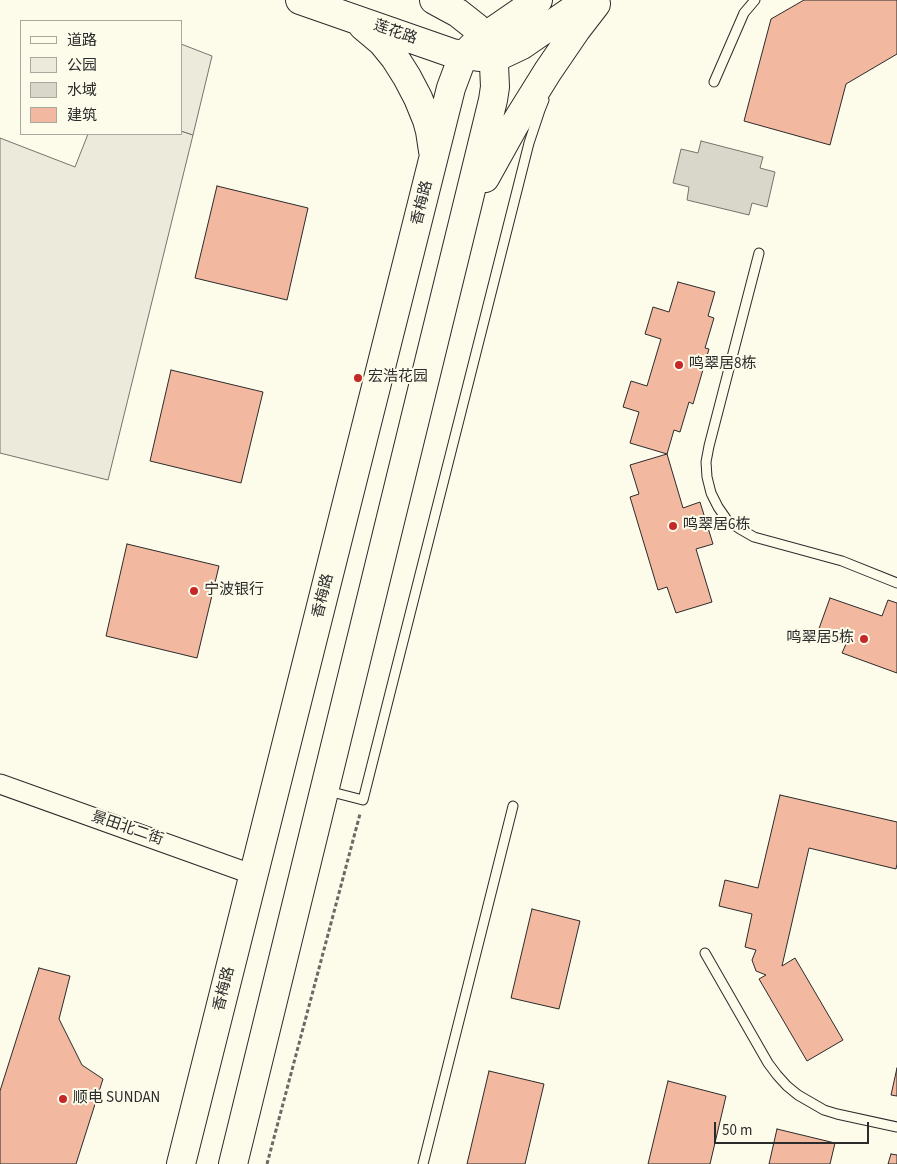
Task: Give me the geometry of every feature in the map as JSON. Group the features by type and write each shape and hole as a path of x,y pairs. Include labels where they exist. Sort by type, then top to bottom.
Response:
{"main road":[{"name":"莲花路","path":"300,0 445,51 465,56 488,47"},
{"path":"434,0 457,0"},
{"path":"233,1164 493,100 495,79 488,47 477,28 458,13 434,0"},
{"path":"488,47 538,0"},
{"path":"488,47 502,54 522,45 587,0"},
{"path":"462,228 474,200 514,124 561,50 600,0"},
{"path":"342,15 366,28 382,42 407,77 427,120 432,142 433,163"},
{"name":"香梅路","path":"181,1164 451,88 465,56"}],"street":[{"name":"景田北二街","path":"0,784 254,875"}],"lane":[{"path":"554,79 581,28 600,0"},
{"path":"714,82 744,13 755,0"},
{"path":"325,790 363,800 529,144 547,94"},
{"path":"759,253 706,462 707,478 711,493 718,507 728,520 754,536 842,561 897,583"},
{"path":"423,1164 512,806"},
{"path":"705,953 768,1063 787,1086 798,1095 824,1110 897,1127"}],"path":[{"path":"267,1164 363,800"}],"green space":[{"path":"182,131 193,135 108,480 0,453 0,138 75,167 88,135 182,135"}],"shaded area":[{"path":"182,44 212,56 193,135 182,131"}],"water":[{"path":"701,141 763,157 760,168 775,172 767,207 752,203 749,215 687,200 689,187 673,183 681,149 698,153"}],"building":[{"path":"804,0 897,0 897,54 846,84 830,145 744,121 771,19"},
{"path":"217,186 308,208 287,300 195,278"},
{"name":"鸣翠居8栋","path":"678,282 715,292 708,316 714,318 705,348 709,349 693,404 689,402 680,432 674,430 667,454 630,443 639,412 623,407 631,381 647,386 661,339 645,334 653,307 669,312"},
{"path":"171,370 263,392 241,483 150,461"},
{"name":"鸣翠居6栋","path":"667,454 683,508 700,502 713,544 696,549 712,602 676,613 667,587 658,590 630,497 639,494 630,465"},
{"path":"127,544 219,566 197,658 106,636"},
{"name":"鸣翠居5栋","path":"830,598 882,616 888,600 897,603 897,673 842,653 846,644 817,634"},
{"path":"780,795 897,822 896,869 809,848 782,966 795,958 843,1040 807,1061 759,979 766,975 756,971 752,960 756,950 745,947 752,914 719,906 725,880 758,888"},
{"path":"532,909 580,921 559,1009 511,998"},
{"path":"39,968 70,976 59,1019 82,1065 103,1079 76,1164 0,1164 0,1091"},
{"path":"897,1068 897,1096 891,1095"},
{"path":"489,1071 544,1084 525,1164 467,1164"},
{"path":"668,1081 726,1096 710,1164 648,1164"},
{"path":"777,1129 835,1143 830,1164 769,1164"},
{"path":"891,1154 897,1155 897,1164 888,1164"}],"place":[{"name":"鸣翠居8栋","path":"679,365"},
{"name":"宏浩花园","path":"358,378"},
{"name":"鸣翠居6栋","path":"673,526"},
{"name":"宁波银行","path":"194,591"},
{"name":"鸣翠居5栋","path":"864,639"},
{"name":"顺电 SUNDAN","path":"63,1099"}]}
